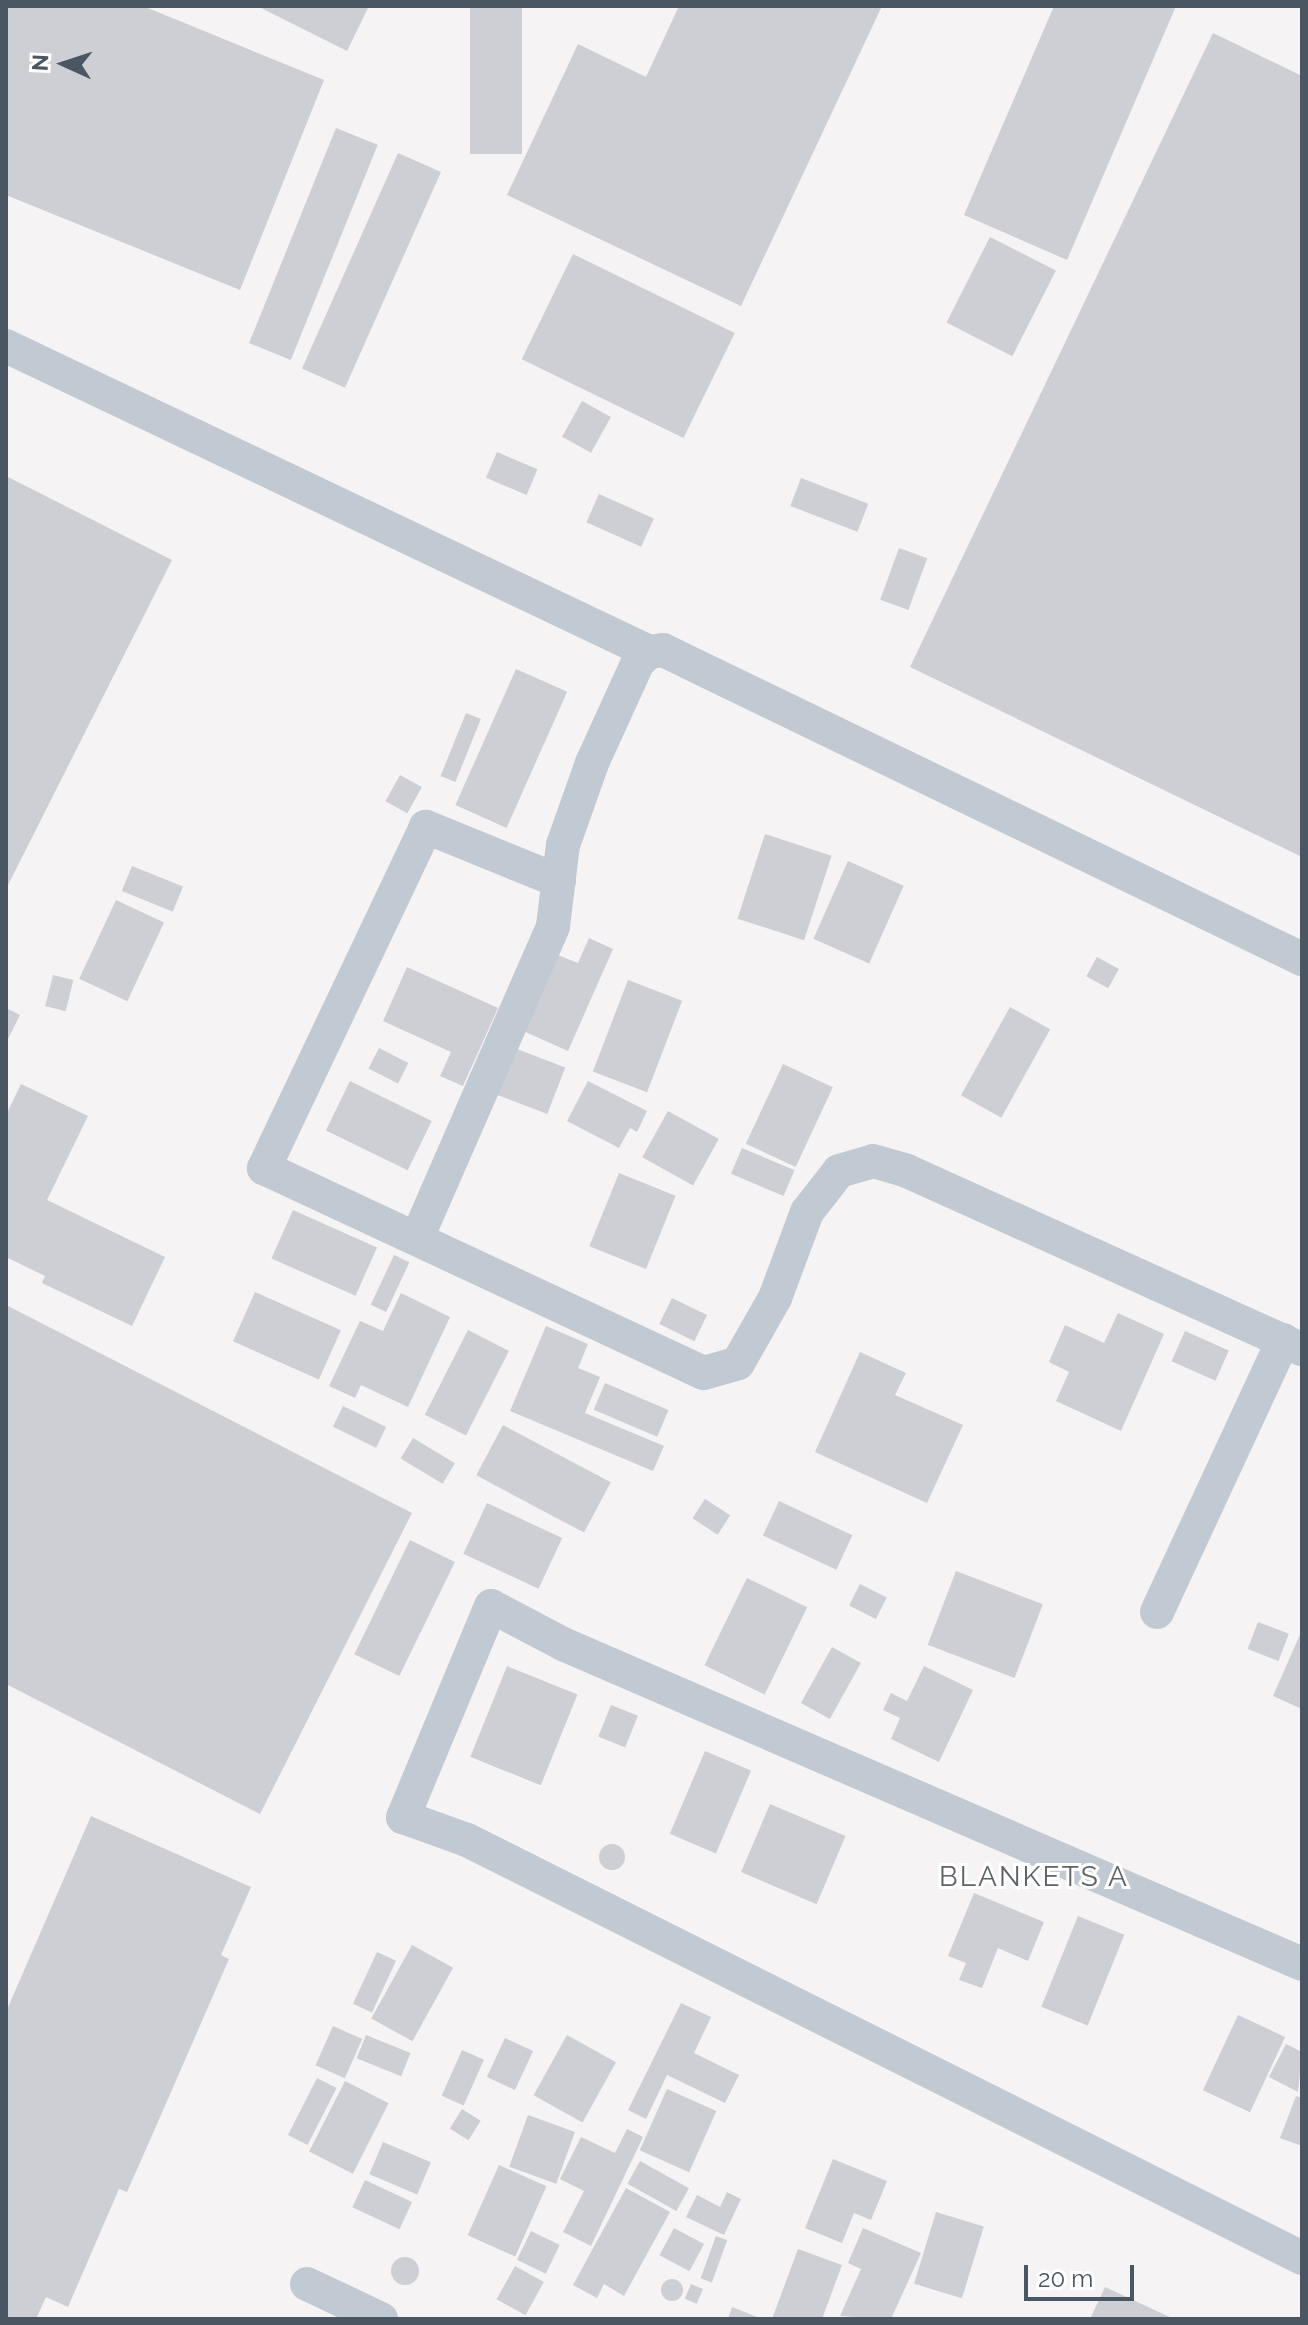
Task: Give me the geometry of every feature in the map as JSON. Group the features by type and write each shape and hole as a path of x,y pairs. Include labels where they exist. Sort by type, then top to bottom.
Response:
{"street":[{"path":"6,346 649,652 663,650 1302,959"},
{"path":"417,1238 553,926 563,845 592,763 638,662 649,652"},
{"path":"559,881 426,827 264,1168 704,1373 738,1363 775,1298 807,1212 839,1171 873,1161 907,1171 1292,1344 1157,1612"},
{"path":"1302,1964 563,1644 491,1606 403,1817 467,1840 1302,2258"},
{"path":"307,2284 381,2319"}],"building":[{"path":"6,6 143,6 324,80 240,290 6,195"},
{"path":"257,6 369,6 347,51"},
{"path":"470,6 522,6 522,154 470,154"},
{"path":"679,6 882,6 741,306 507,195 578,44 646,77"},
{"path":"1054,6 1176,6 1067,260 964,215"},
{"path":"1213,33 1302,76 1302,857 910,667"},
{"path":"336,128 378,145 291,360 249,343"},
{"path":"398,153 441,172 345,388 302,369"},
{"path":"990,237 1056,271 1012,356 946,323"},
{"path":"573,254 735,333 683,438 522,359"},
{"path":"582,401 611,417 591,453 562,437"},
{"path":"497,452 538,469 527,495 486,478"},
{"path":"6,476 172,560 6,889"},
{"path":"801,478 868,504 857,532 790,506"},
{"path":"599,494 654,518 641,547 586,522"},
{"path":"899,548 927,558 908,610 880,600"},
{"path":"516,669 567,692 507,828 455,805"},
{"path":"466,713 481,719 455,782 441,776"},
{"path":"400,775 422,787 407,813 385,801"},
{"path":"765,834 832,856 804,940 737,919"},
{"path":"848,861 904,886 869,963 813,939"},
{"path":"132,866 183,887 173,912 122,891"},
{"path":"116,900 164,922 127,1001 79,979"},
{"path":"589,938 613,949 568,1051 521,1030 555,954 578,963"},
{"path":"1097,957 1119,969 1108,988 1086,976"},
{"path":"407,967 498,1008 463,1086 440,1076 451,1052 383,1021"},
{"path":"53,975 73,980 66,1011 45,1006"},
{"path":"628,980 682,1001 647,1092 593,1071"},
{"path":"1010,1007 1050,1029 1001,1118 961,1095"},
{"path":"6,1008 20,1015 6,1043"},
{"path":"512,1047 565,1067 547,1114 494,1094"},
{"path":"379,1048 408,1063 398,1083 369,1068"},
{"path":"783,1064 833,1087 796,1167 746,1144"},
{"path":"350,1081 432,1121 408,1170 326,1130"},
{"path":"588,1081 647,1111 637,1132 630,1128 619,1148 567,1121"},
{"path":"21,1084 88,1116 47,1200 165,1257 132,1326 42,1283 45,1276 6,1257 6,1115"},
{"path":"668,1111 719,1139 693,1185 642,1157"},
{"path":"742,1148 794,1170 784,1196 731,1174"},
{"path":"619,1173 676,1196 646,1269 589,1246"},
{"path":"293,1210 377,1247 355,1296 271,1258"},
{"path":"394,1255 409,1262 386,1312 371,1305"},
{"path":"255,1292 341,1330 319,1380 233,1341"},
{"path":"401,1293 450,1317 408,1407 361,1385 355,1398 329,1386 360,1321 383,1331"},
{"path":"672,1298 707,1315 694,1341 659,1324"},
{"path":"6,1305 412,1513 260,1814 6,1684"},
{"path":"1118,1313 1164,1334 1121,1431 1056,1401 1069,1372 1049,1362 1065,1325 1104,1343"},
{"path":"546,1326 588,1344 578,1368 600,1377 585,1413 664,1446 653,1471 510,1411"},
{"path":"468,1330 509,1351 466,1436 425,1415"},
{"path":"1185,1331 1229,1351 1215,1381 1172,1361"},
{"path":"860,1352 906,1373 895,1395 963,1425 927,1503 815,1452"},
{"path":"605,1383 669,1410 657,1437 594,1410"},
{"path":"343,1406 386,1427 376,1448 333,1427"},
{"path":"503,1425 611,1482 584,1533 476,1475"},
{"path":"413,1438 455,1463 443,1484 401,1459"},
{"path":"705,1499 730,1515 718,1535 692,1518"},
{"path":"779,1501 852,1535 836,1570 763,1535"},
{"path":"487,1503 562,1538 539,1589 463,1554"},
{"path":"410,1540 455,1562 399,1676 354,1654"},
{"path":"956,1571 1043,1604 1015,1678 928,1645"},
{"path":"747,1578 807,1607 765,1695 704,1665"},
{"path":"860,1584 887,1598 876,1619 849,1605"},
{"path":"1258,1622 1289,1634 1278,1661 1248,1649"},
{"path":"1302,1630 1302,1709 1273,1696"},
{"path":"832,1647 861,1663 830,1719 801,1703"},
{"path":"507,1666 577,1694 541,1785 470,1757"},
{"path":"924,1666 973,1690 939,1762 891,1739 900,1718 883,1710 891,1693 907,1701"},
{"path":"611,1705 638,1716 625,1747 598,1737"},
{"path":"705,1751 751,1771 716,1853 670,1834"},
{"path":"770,1804 845,1836 817,1904 741,1872"},
{"path":"91,1816 251,1887 221,1955 229,1959 127,2192 119,2189 68,2307 46,2297 36,2319 6,2319 6,2012"},
{"path":"612,1844 621,1848 625,1857 621,1866 612,1870 603,1866 599,1857 603,1848"},
{"path":"974,1893 1044,1922 1028,1961 998,1948 982,1988 959,1980 966,1963 948,1956"},
{"path":"1078,1916 1124,1935 1088,2026 1041,2007"},
{"path":"412,1945 453,1968 412,2041 371,2018"},
{"path":"377,1952 396,1961 372,2013 353,2004"},
{"path":"681,2003 711,2017 694,2053 739,2075 725,2103 667,2075 646,2119 628,2110"},
{"path":"1238,2015 1285,2037 1250,2112 1203,2090"},
{"path":"333,2026 362,2039 345,2078 316,2065"},
{"path":"366,2035 411,2053 401,2076 357,2058"},
{"path":"567,2035 616,2062 583,2122 534,2095"},
{"path":"505,2038 533,2051 515,2090 487,2077"},
{"path":"1286,2044 1302,2052 1298,2092 1269,2077"},
{"path":"462,2050 484,2060 464,2105 442,2096"},
{"path":"317,2078 337,2088 308,2145 288,2135"},
{"path":"345,2081 389,2103 353,2174 309,2151"},
{"path":"667,2089 716,2111 689,2172 640,2150"},
{"path":"1296,2096 1302,2098 1302,2146 1280,2138"},
{"path":"462,2109 481,2121 468,2140 450,2129"},
{"path":"528,2115 575,2132 556,2184 509,2167"},
{"path":"627,2129 643,2137 591,2246 563,2232 584,2191 560,2179 581,2137 615,2153"},
{"path":"383,2142 431,2162 417,2195 369,2174"},
{"path":"833,2159 887,2181 871,2220 854,2213 842,2243 805,2228"},
{"path":"640,2161 689,2188 676,2211 627,2184"},
{"path":"499,2165 547,2186 515,2256 468,2235"},
{"path":"365,2180 412,2202 399,2229 352,2207"},
{"path":"626,2188 670,2212 624,2296 604,2284 597,2298 573,2285"},
{"path":"727,2192 741,2199 724,2235 686,2217 697,2195 720,2207"},
{"path":"936,2212 984,2227 962,2298 914,2284"},
{"path":"674,2228 704,2244 689,2271 659,2255"},
{"path":"863,2228 921,2253 891,2319 840,2316 861,2269 848,2263"},
{"path":"531,2231 560,2245 546,2274 517,2260"},
{"path":"716,2236 727,2240 712,2282 701,2278"},
{"path":"798,2249 842,2265 822,2319 772,2319"},
{"path":"405,2257 415,2261 419,2271 415,2281 405,2285 395,2281 391,2271 395,2261"},
{"path":"515,2266 544,2282 525,2315 497,2299"},
{"path":"668,2279 676,2279 683,2290 676,2301 668,2301 661,2294 661,2286"},
{"path":"691,2284 703,2289 697,2304 685,2299"},
{"path":"1105,2287 1174,2319 1090,2319"},
{"path":"732,2307 762,2319 728,2319"}],"district":[{"name":"BLANKETS A","path":"1034,1877"}]}
